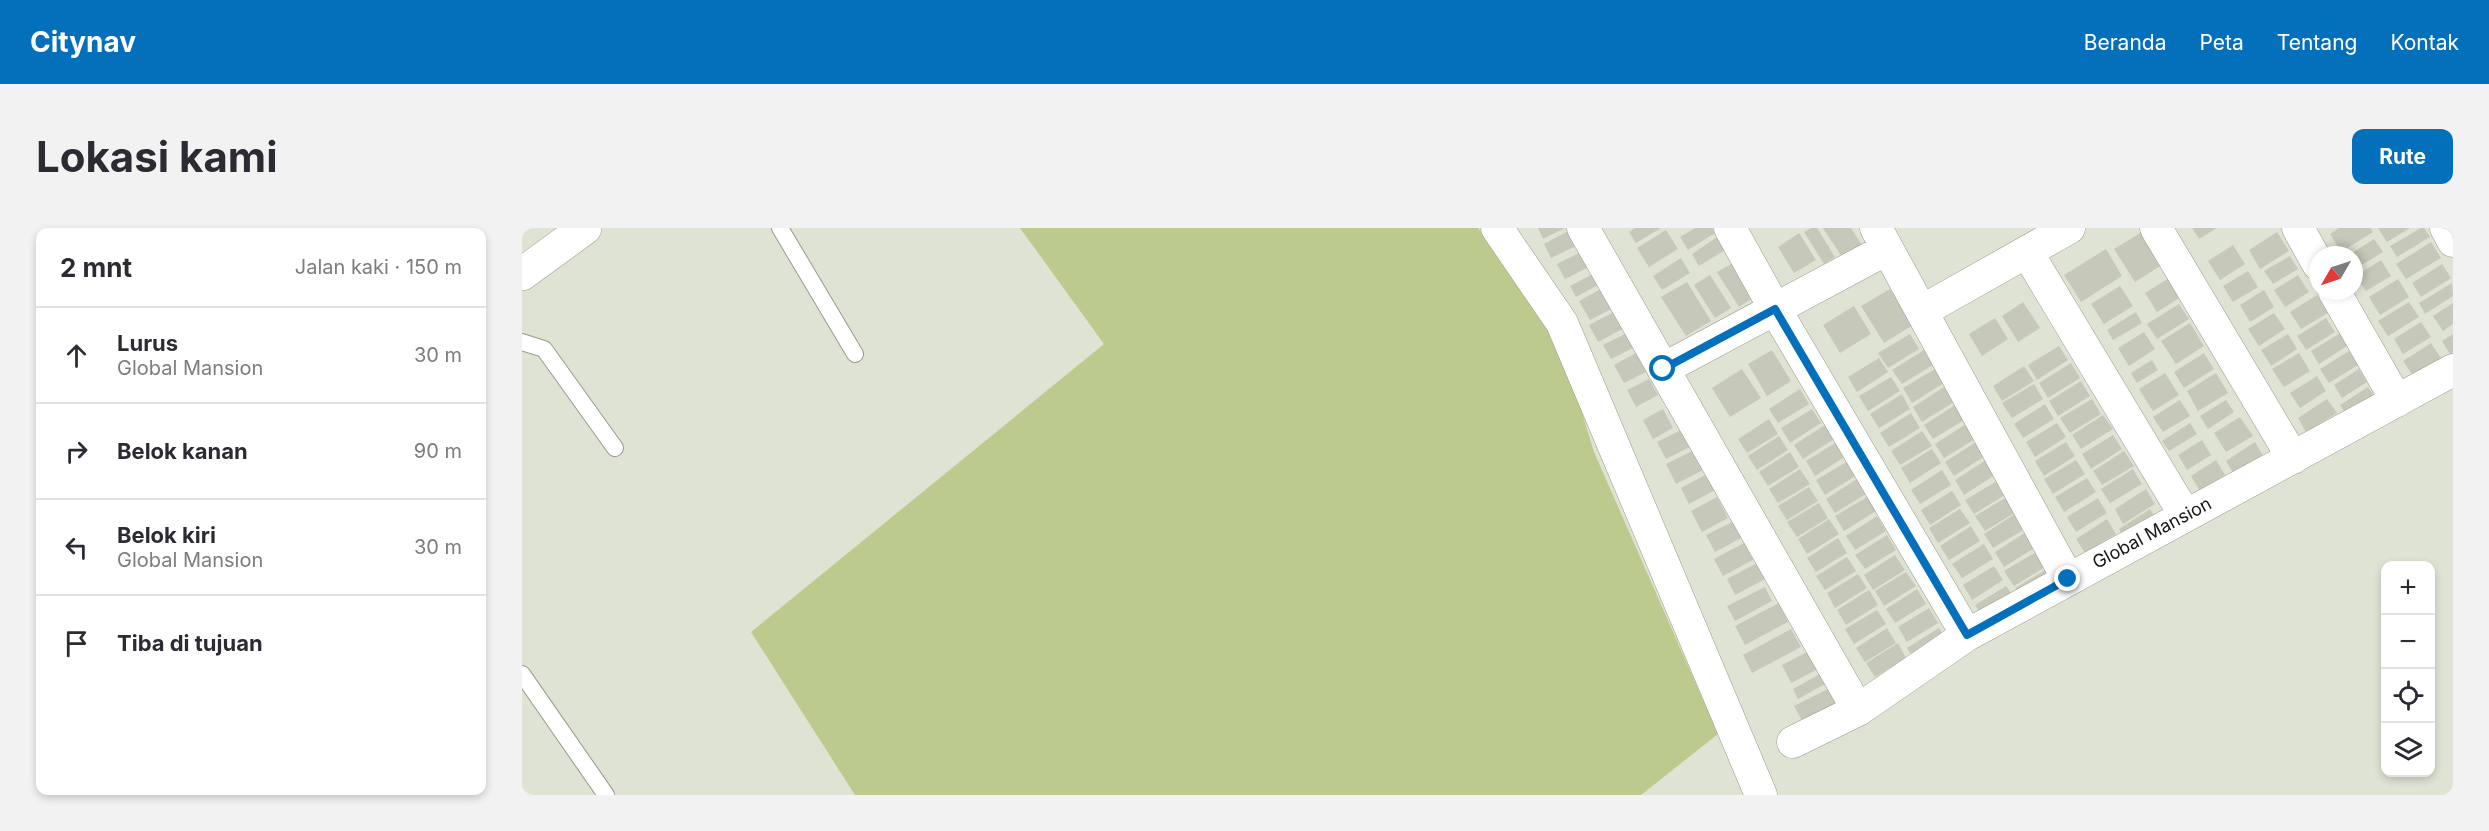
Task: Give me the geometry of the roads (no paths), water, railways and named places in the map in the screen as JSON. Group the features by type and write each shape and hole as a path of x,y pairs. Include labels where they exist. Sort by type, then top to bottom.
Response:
{"main road":[{"path":"522,274 585,228"}],"street":[{"path":"1497,228 1562,323 1761,795"},
{"path":"1583,228 1858,710"},
{"path":"1730,228 1775,309 1967,635"},
{"path":"1922,311 2069,228"},
{"path":"2156,228 2293,458"},
{"path":"2298,228 2309,248"},
{"path":"2446,228 2453,241"},
{"path":"1663,369 1775,309 1882,238 2068,579"},
{"path":"2027,252 2185,515"},
{"path":"2339,300 2397,401"},
{"name":"Global Mansion","path":"1793,742 1858,710 1967,635 2453,370"}],"lane":[{"path":"780,228 855,354"},
{"path":"522,342 544,349 615,448"},
{"path":"522,674 606,795"}]}
